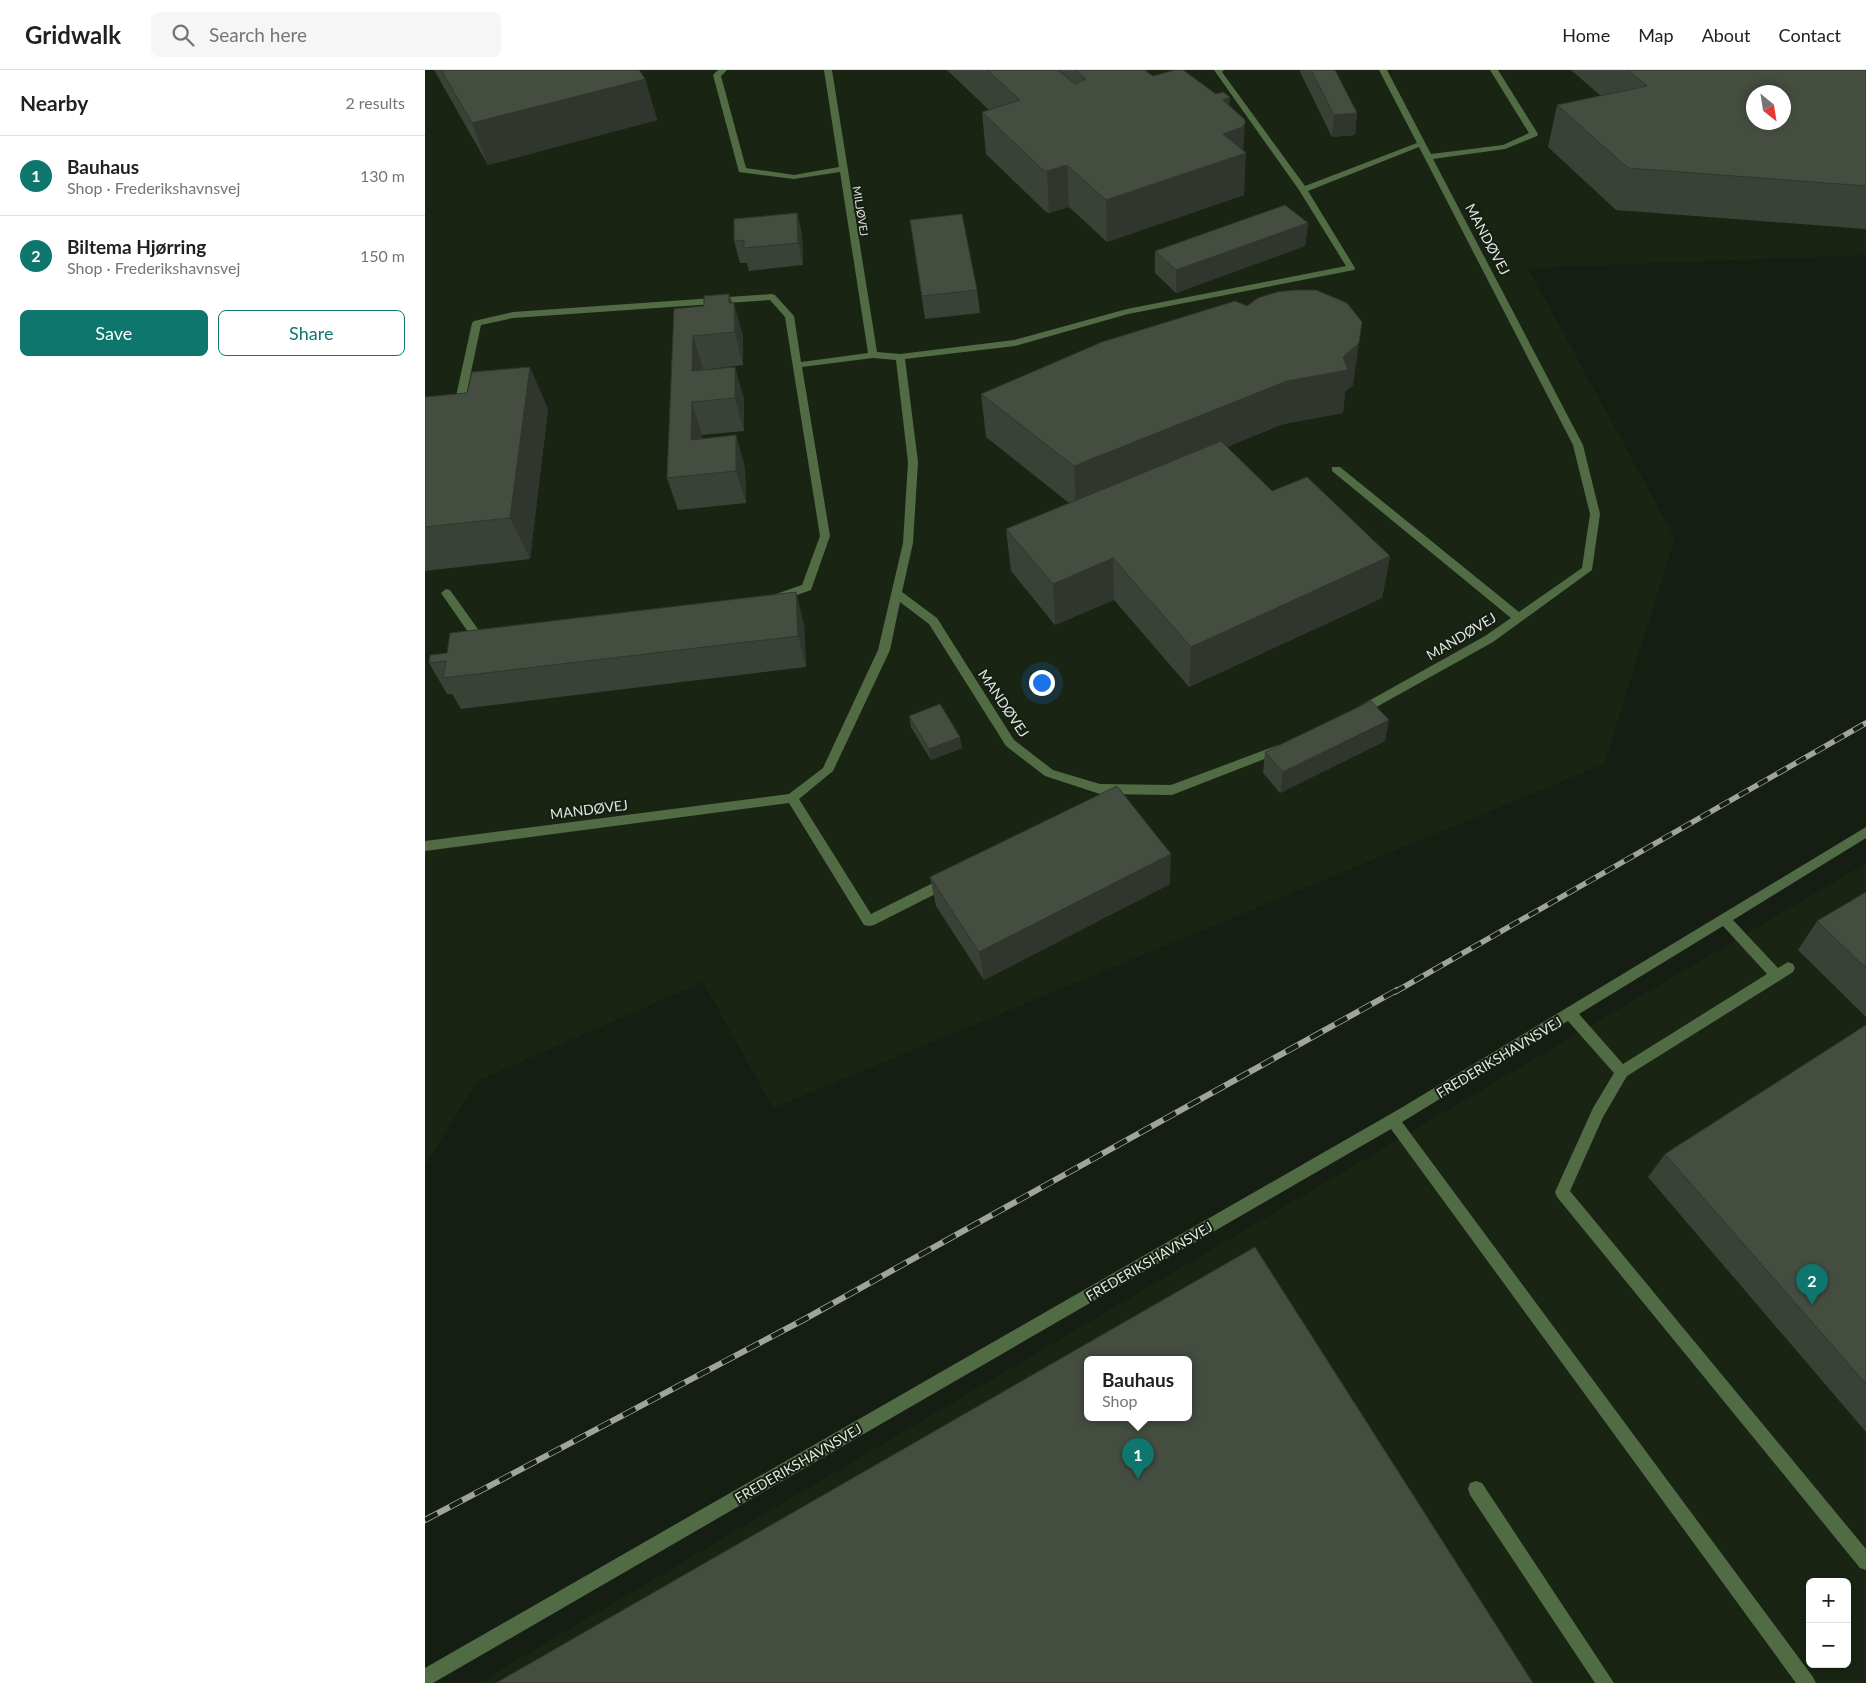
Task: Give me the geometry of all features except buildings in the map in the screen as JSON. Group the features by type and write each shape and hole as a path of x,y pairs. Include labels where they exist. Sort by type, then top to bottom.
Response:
{"street":[{"path":"723,70 717,75 742,170 794,177 843,169"},
{"name":"MILJØVEJ","path":"828,70 873,355"},
{"path":"797,365 873,355 899,357 1015,343 1127,312 1351,268 1303,190 1217,71 1220,70"},
{"name":"MANDØVEJ","path":"1351,717 1489,639 1587,570 1595,514 1578,446 1383,70"},
{"path":"1428,157 1505,147 1534,134 1494,70"},
{"path":"1303,190 1421,144"},
{"path":"455,420 477,323 513,315 772,297 789,316 825,536 807,587 764,603"},
{"path":"899,357 913,462 908,543 884,650 827,771 792,798 869,921 958,877"},
{"path":"1336,469 1519,618"},
{"path":"446,593 477,636 497,634"},
{"name":"MANDØVEJ","path":"897,594 933,622 1010,744 1049,773 1100,789 1172,790 1289,745"},
{"path":"1109,803 1136,790"},
{"name":"MANDØVEJ","path":"425,846 792,798"},
{"name":"FREDERIKSHAVNSVEJ","path":"425,1678 1393,1121 1866,832"},
{"path":"1723,919 1782,971 1622,1072 1598,1113 1562,1192 1866,1562"},
{"path":"1570,1014 1622,1072"},
{"path":"1393,1121 1807,1683"},
{"path":"1476,1489 1605,1683"}],"shaded area":[{"path":"425,70 1866,70 1866,255 1528,268 1675,538 1604,764 773,1108 703,982 477,1081 425,1166"},
{"path":"1866,863 1866,1683 478,1683"}],"railway":[{"path":"1395,992 1866,723"},
{"path":"425,1520 803,1320 1397,990"}],"place":[{"name":"Biltema Hjørring","path":"1812,1305"},
{"name":"Bauhaus","path":"1138,1479"}]}
